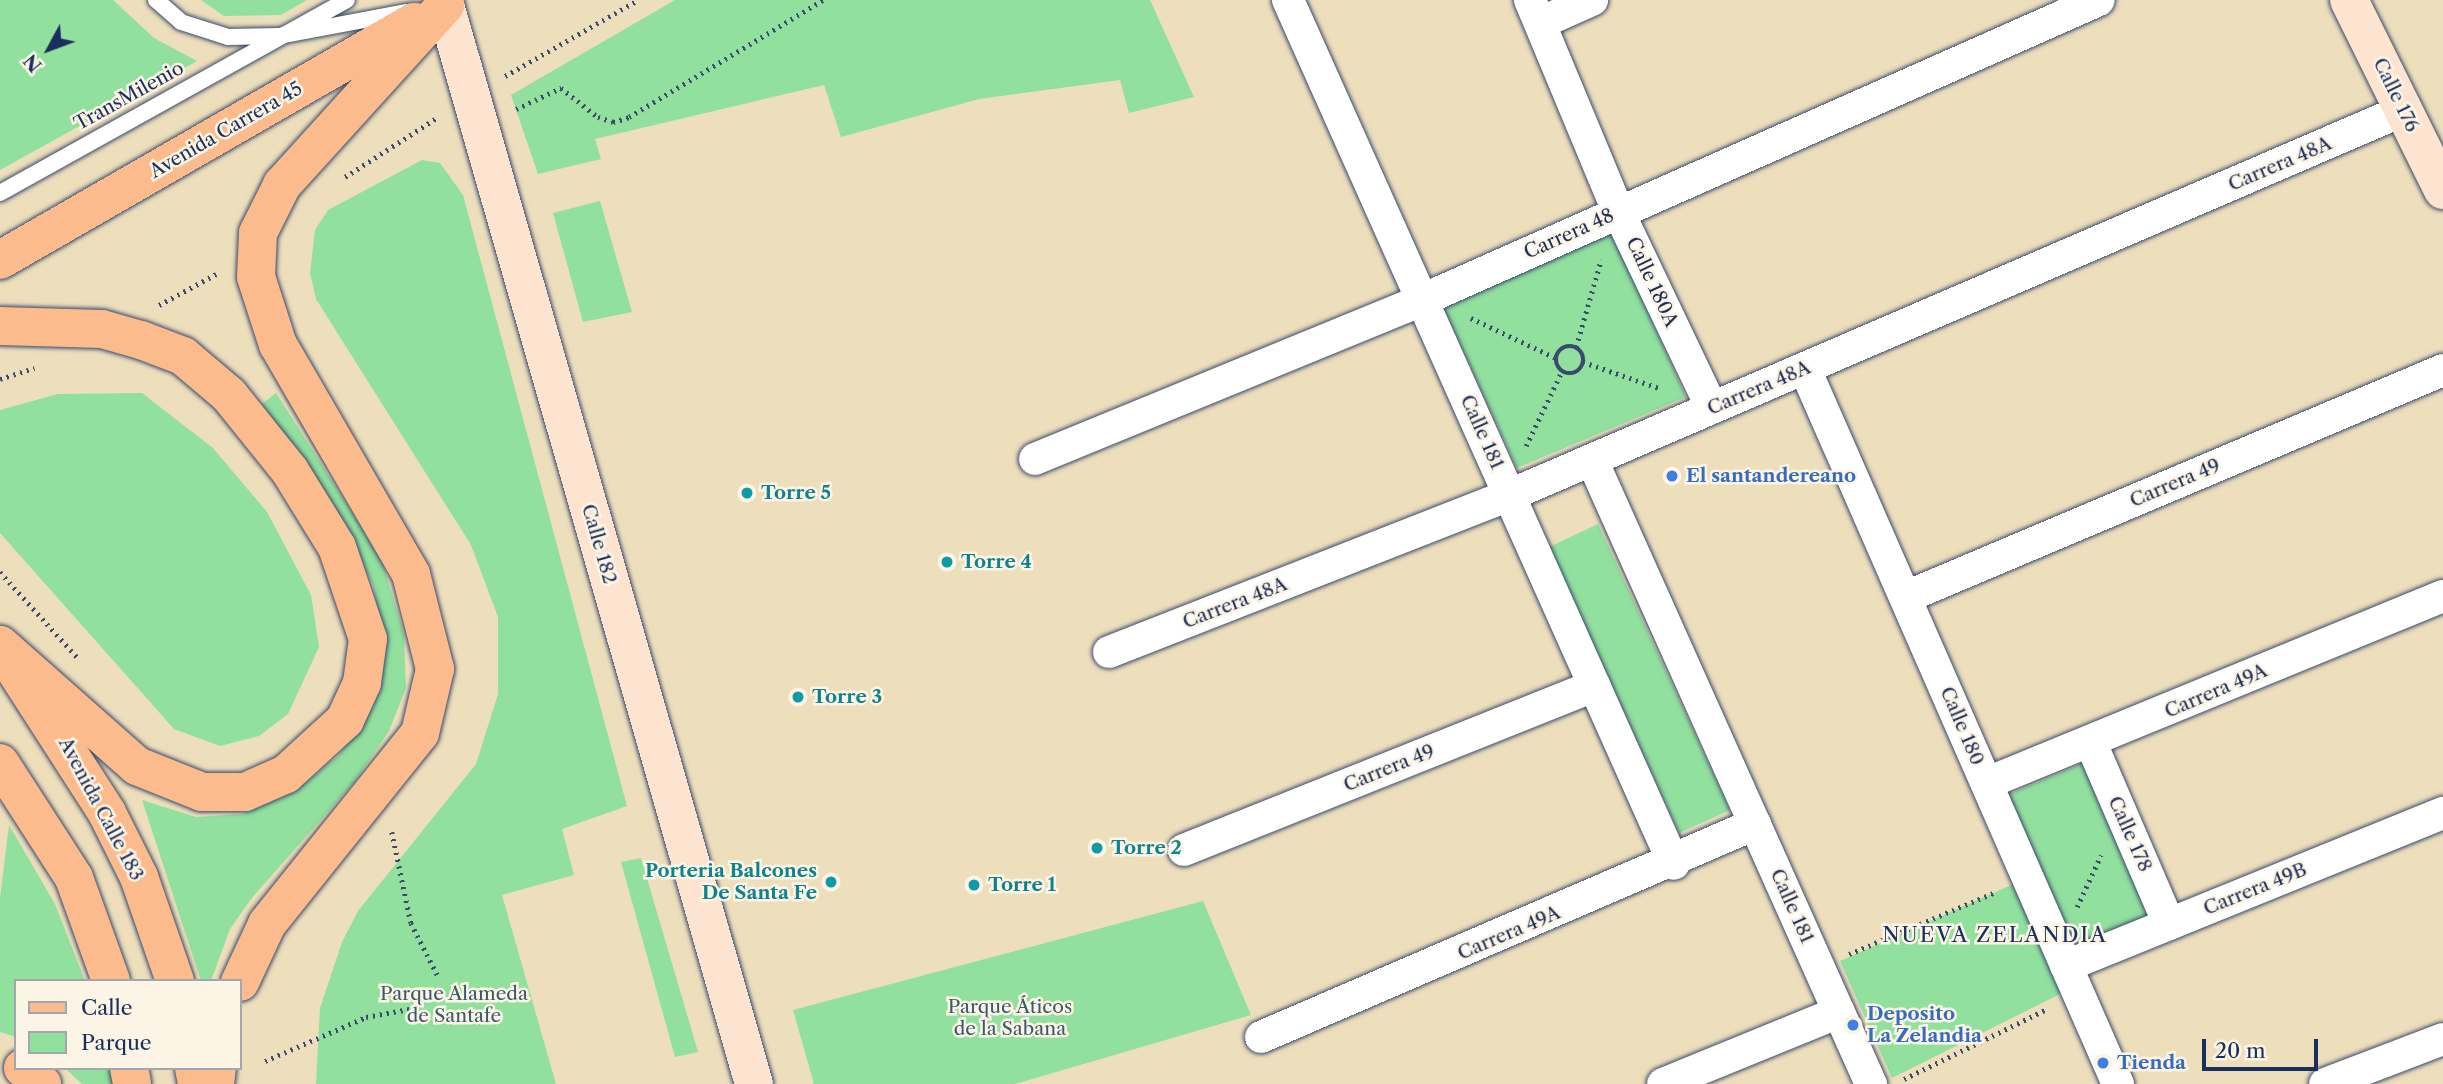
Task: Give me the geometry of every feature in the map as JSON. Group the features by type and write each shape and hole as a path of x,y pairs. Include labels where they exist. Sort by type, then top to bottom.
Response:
{"main road":[{"name":"Avenida Carrera 45","path":"0,260 448,2"},
{"path":"241,979 267,924 420,733 435,669 411,574 278,345 256,277 258,233 282,185 448,2"},
{"path":"0,326 102,329 141,340 183,356 229,395 290,471 337,547 368,639 362,683 345,720 286,774 244,792 202,792 137,765 0,645"},
{"name":"Avenida Calle 183","path":"0,650 47,712 107,813 139,877 174,979"},
{"path":"0,763 74,878 110,979"},
{"path":"25,1070 42,1084"}],"street":[{"name":"Calle 181","path":"1288,0 1429,297 1505,485 1674,864"},
{"path":"1535,12 1592,0"},
{"name":"Carrera 48","path":"1035,459 1429,297 2099,0"},
{"name":"Calle 176","path":"2349,0 2443,190"},
{"name":"Calle 182","path":"448,2 754,1084"},
{"name":"Calle 180A","path":"1535,12 1612,214 1712,408"},
{"name":"Carrera 48A","path":"1109,652 1505,485 1592,460 2404,110"},
{"name":"Calle 180","path":"1805,369 2118,1084"},
{"name":"Carrera 49","path":"1906,597 2443,370"},
{"name":"Calle 181","path":"1592,460 1871,1084"},
{"name":"Carrera 49A","path":"1987,783 2091,743 2443,596"},
{"name":"Carrera 49","path":"1184,850 1594,686"},
{"name":"Calle 178","path":"2091,743 2169,924"},
{"name":"Carrera 49B","path":"2067,966 2443,813"},
{"name":"Carrera 49A","path":"1261,1037 1674,864 1755,824"},
{"path":"1663,1084 1839,1012"},
{"path":"2325,1084 2443,1039"}],"lane":[{"name":"TransMilenio","path":"156,0 181,22 228,37 279,36 448,2"},
{"name":"TransMilenio","path":"0,193 347,0"}],"path":[{"path":"508,104 519,111 561,88 598,117 629,117 823,0"},
{"path":"1612,214 1576,347 1583,362 1712,408"},
{"path":"145,313 222,271"},
{"path":"1429,297 1556,358 1562,371 1517,468 1505,485"},
{"path":"1556,358 1563,347 1576,347"},
{"path":"1562,371 1575,373 1583,362"},
{"path":"0,572 85,665"},
{"path":"1894,1084 2067,966 2084,897 2119,810"},
{"path":"391,826 411,923 438,976"},
{"path":"1819,967 2028,878"},
{"path":"265,1061 366,1017 420,1007"}],"green space":[{"path":"0,0 113,0 154,38 197,61 0,170"},
{"path":"201,0 307,0 281,15 224,16"},
{"path":"675,0 1150,0 1194,97 1129,113 1120,80 979,99 841,137 824,85 595,139 601,159 538,174 511,95"},
{"name":"Parque Alameda de Santafe","path":"422,160 440,163 463,195 627,806 562,829 574,875 502,895 556,1084 316,1084 320,1008 342,942 358,911 476,764 498,694 498,617 471,545 316,299 310,273 315,230 328,210"},
{"path":"600,201 632,312 583,322 553,213"},
{"path":"1610,228 1686,397 1517,468 1441,303"},
{"path":"142,393 213,448 267,512 311,595 319,647 288,714 259,736 220,746 174,729 0,533 0,410 58,394"},
{"path":"276,393 381,558 404,634 406,688 389,731 355,781 251,899 230,929 212,979 200,979 142,800 196,817 242,814 293,793 338,756 376,699 384,644 373,585 347,531 262,404"},
{"path":"1598,524 1730,810 1679,833 1549,547"},
{"path":"2084,763 2153,922 2072,954 2002,797"},
{"path":"9,825 55,904 84,979 14,979 14,1036 0,1032 0,898"},
{"path":"641,858 698,1052 675,1057 621,862"},
{"path":"2018,882 2068,990 1892,1078 1840,961"},
{"name":"Parque Áticos de la Sabana","path":"1203,901 1251,1015 1015,1084 814,1084 793,1010"},
{"path":"67,1070 110,1070 113,1084 82,1084"}],"place":[{"name":"El santandereano","path":"1672,476"},
{"name":"Torre 5","path":"747,493"},
{"name":"Torre 4","path":"947,562"},
{"name":"Torre 3","path":"798,697"},
{"name":"Torre 2","path":"1097,848"},
{"name":"Porteria Balcones De Santa Fe","path":"831,882"},
{"name":"Torre 1","path":"974,885"},
{"name":"Deposito La Zelandia","path":"1853,1025"},
{"name":"Tienda","path":"2103,1063"}],"district":[{"name":"NUEVA ZELANDIA","path":"1995,935"}]}
